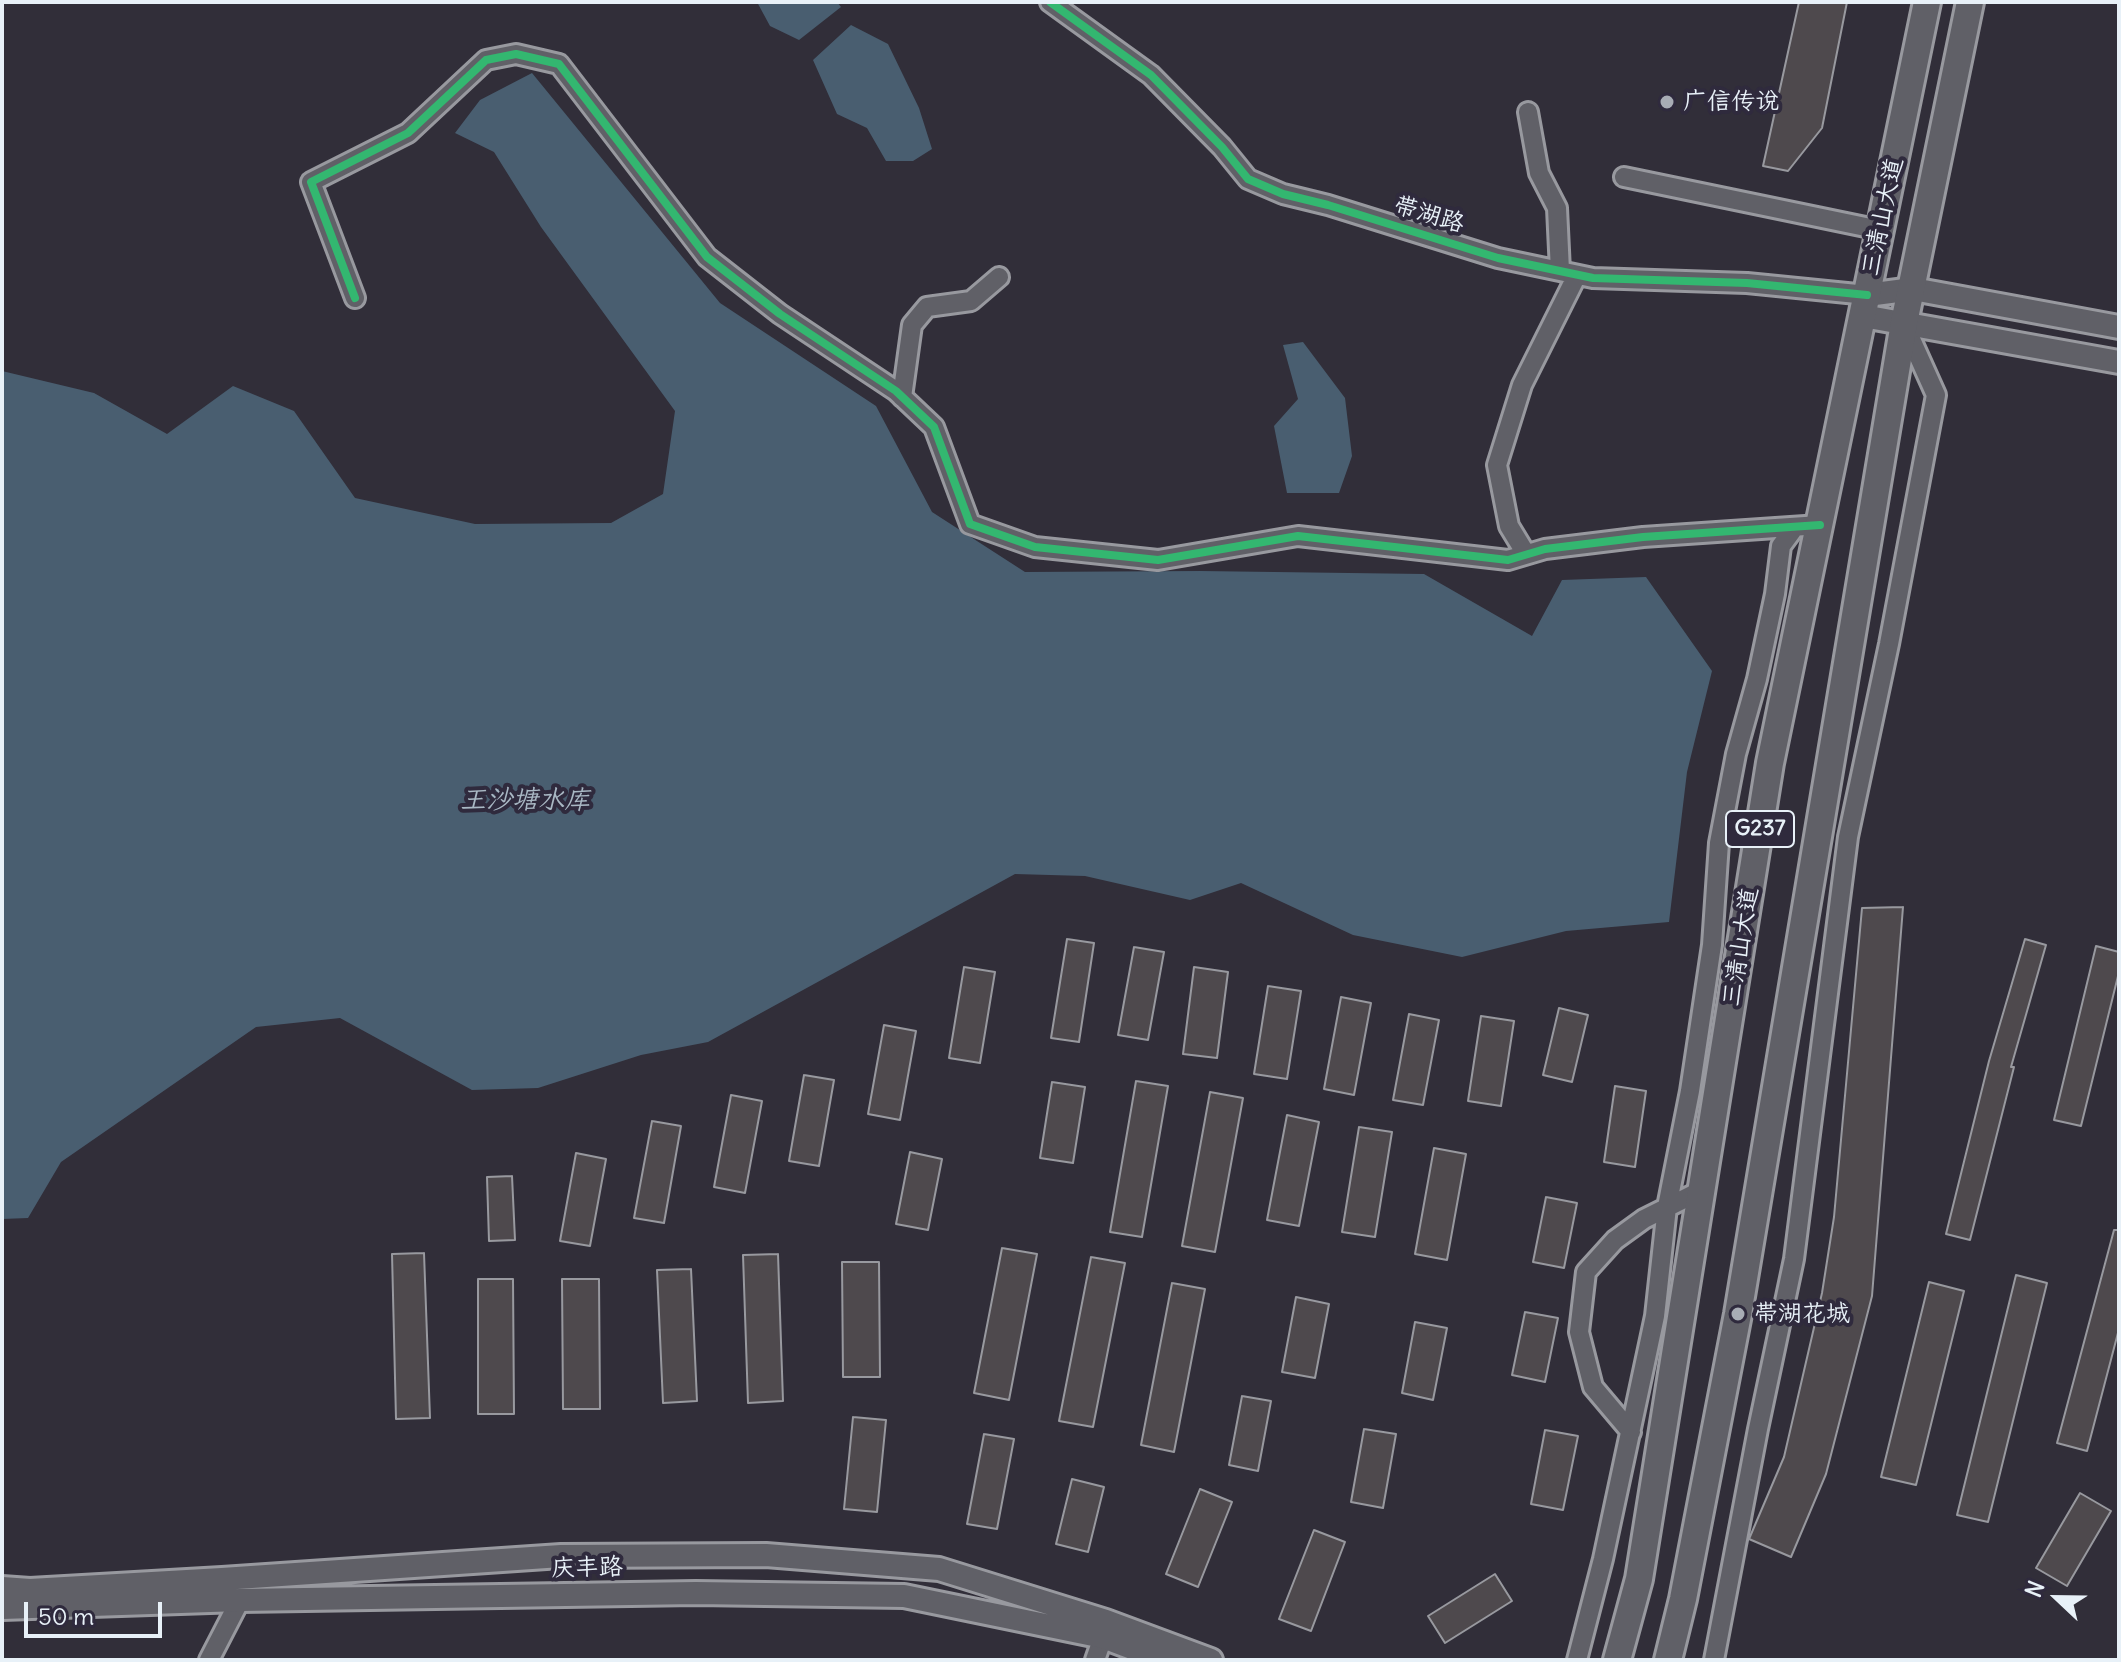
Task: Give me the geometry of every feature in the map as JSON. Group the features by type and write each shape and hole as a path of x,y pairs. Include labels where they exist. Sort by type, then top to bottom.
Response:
{"highway":[{"name":"三清山大道","path":"1617,1660 1639,1579 1807,526 1865,306 1927,2"},
{"name":"三清山大道","path":"1668,1660 1683,1599 1741,1298 1904,323 1970,2"}],"main road":[{"name":"带湖路","path":"1865,306 1913,289 2119,327"},
{"name":"带湖路","path":"1865,306 1904,323 2119,362"},
{"path":"2,1588 30,1590 561,1556 766,1555 939,1569 1106,1621 1211,1660"},
{"name":"庆丰路","path":"2,1608 240,1600 696,1593 904,1596 1103,1637 1164,1660"}],"street":[{"name":"带湖路","path":"1050,2 1151,75 1222,147 1248,179 1283,194 1498,258 1593,278 1747,283 1865,306"},
{"path":"355,298 311,182 408,133 486,60 516,54 559,64 707,257 780,314 902,397 934,427 970,524 1035,547 1158,560 1298,536 1508,560 1545,549 1643,537 1807,526"},
{"path":"1526,554 1509,526 1497,465 1522,385 1568,273 1557,208 1539,173 1528,112"},
{"path":"1624,177 1880,230"},
{"path":"902,397 912,325 927,307 971,301 999,277"},
{"path":"1714,1660 1794,1259 1848,837 1889,644 1936,395 1904,323"},
{"path":"1577,1660 1603,1559 1655,1316 1667,1207 1690,1091 1712,945 1719,843 1736,754 1757,679 1775,594 1781,546 1807,526"},
{"path":"1631,1432 1593,1387 1579,1332 1586,1272 1615,1240 1644,1219 1702,1190"},
{"path":"209,1660 240,1600"},
{"path":"1095,1660 1103,1637"}],"water":[{"path":"757,2 837,2 841,7 799,40 770,26"},
{"path":"851,25 888,44 919,108 932,149 913,161 886,161 867,128 837,114 813,60"},
{"name":"王沙塘水库","path":"532,73 720,303 876,406 932,512 1025,572 1424,574 1532,636 1562,580 1646,577 1712,671 1687,772 1669,922 1566,931 1462,957 1353,935 1241,883 1190,900 1085,876 1015,874 708,1042 641,1055 538,1088 472,1090 340,1018 256,1027 61,1162 28,1218 2,1219 2,371 94,393 167,434 233,386 294,411 355,498 475,524 611,523 663,494 675,411 541,227 494,152 455,133 480,100"},
{"path":"1303,342 1345,398 1352,456 1339,493 1287,493 1274,426 1298,399 1283,345"}],"building":[{"path":"1799,2 1847,2 1822,128 1788,171 1763,166"},
{"path":"1903,907 1872,1296 1826,1474 1791,1557 1749,1539 1784,1457 1822,1293 1834,1217 1862,908"},
{"path":"1067,939 1094,943 1079,1042 1051,1038"},
{"path":"2025,939 2046,945 2011,1067 2014,1067 1970,1240 1946,1234 1989,1061"},
{"path":"2096,946 2119,952 2119,972 2081,1126 2054,1120"},
{"path":"1134,947 1164,952 1148,1040 1118,1035"},
{"path":"964,967 995,972 980,1063 949,1058"},
{"path":"1194,967 1228,972 1217,1058 1183,1054"},
{"path":"1268,986 1301,991 1287,1079 1254,1074"},
{"path":"1341,997 1371,1003 1354,1095 1324,1089"},
{"path":"1559,1008 1588,1015 1572,1082 1543,1075"},
{"path":"1409,1014 1439,1020 1423,1105 1393,1100"},
{"path":"1481,1016 1514,1021 1501,1106 1468,1101"},
{"path":"884,1025 916,1031 900,1120 868,1114"},
{"path":"804,1075 834,1080 819,1166 789,1161"},
{"path":"1136,1081 1168,1086 1142,1237 1110,1232"},
{"path":"1052,1082 1085,1087 1073,1163 1040,1158"},
{"path":"1615,1086 1646,1091 1635,1167 1604,1162"},
{"path":"1210,1092 1243,1098 1215,1252 1182,1246"},
{"path":"731,1095 762,1101 745,1193 714,1187"},
{"path":"1287,1115 1319,1122 1299,1226 1267,1220"},
{"path":"652,1121 681,1126 664,1223 634,1218"},
{"path":"1359,1127 1392,1132 1375,1237 1342,1232"},
{"path":"1434,1148 1466,1154 1447,1260 1415,1254"},
{"path":"910,1152 942,1159 928,1230 896,1224"},
{"path":"576,1153 606,1159 590,1246 560,1241"},
{"path":"512,1176 515,1240 489,1241 487,1177"},
{"path":"1546,1197 1577,1203 1564,1268 1533,1262"},
{"path":"2114,1230 2119,1230 2119,1329 2087,1451 2057,1443"},
{"path":"1002,1248 1037,1254 1009,1400 974,1393"},
{"path":"424,1253 430,1418 396,1419 392,1254"},
{"path":"778,1254 783,1401 748,1403 743,1255"},
{"path":"1091,1257 1125,1263 1093,1427 1059,1421"},
{"path":"842,1262 879,1262 880,1377 843,1377"},
{"path":"691,1269 697,1401 663,1403 657,1270"},
{"path":"2016,1275 2047,1283 1988,1522 1957,1515"},
{"path":"478,1279 513,1279 514,1414 478,1414"},
{"path":"562,1279 599,1279 600,1409 563,1409"},
{"path":"1929,1282 1964,1291 1916,1485 1881,1477"},
{"path":"1172,1283 1205,1289 1174,1452 1141,1445"},
{"path":"1296,1297 1329,1304 1315,1378 1282,1372"},
{"path":"1525,1312 1558,1318 1545,1382 1512,1375"},
{"path":"1415,1322 1447,1328 1433,1400 1402,1393"},
{"path":"1242,1396 1271,1401 1258,1471 1229,1465"},
{"path":"853,1417 886,1420 877,1512 844,1509"},
{"path":"1364,1429 1396,1434 1383,1508 1351,1502"},
{"path":"1545,1430 1578,1436 1563,1510 1531,1504"},
{"path":"984,1434 1014,1439 997,1529 967,1524"},
{"path":"1072,1479 1104,1487 1088,1552 1056,1544"},
{"path":"1200,1489 1232,1502 1198,1587 1166,1574"},
{"path":"2080,1493 2111,1511 2067,1586 2036,1568"},
{"path":"1314,1530 1345,1542 1311,1631 1279,1619"},
{"path":"1495,1574 1512,1601 1445,1643 1428,1616"}],"cycle path":[{"path":"1050,2 1151,75 1222,147 1248,179 1283,194 1498,258 1593,278 1747,283 1867,295"},
{"path":"355,298 311,182 408,133 486,60 516,54 559,64 707,257 780,314 896,391 934,427 970,524 1035,547 1158,560 1298,536 1508,560 1545,549 1643,537 1820,525"}],"place":[{"name":"广信传说","path":"1667,102"},
{"name":"带湖花城","path":"1738,1314"}]}
